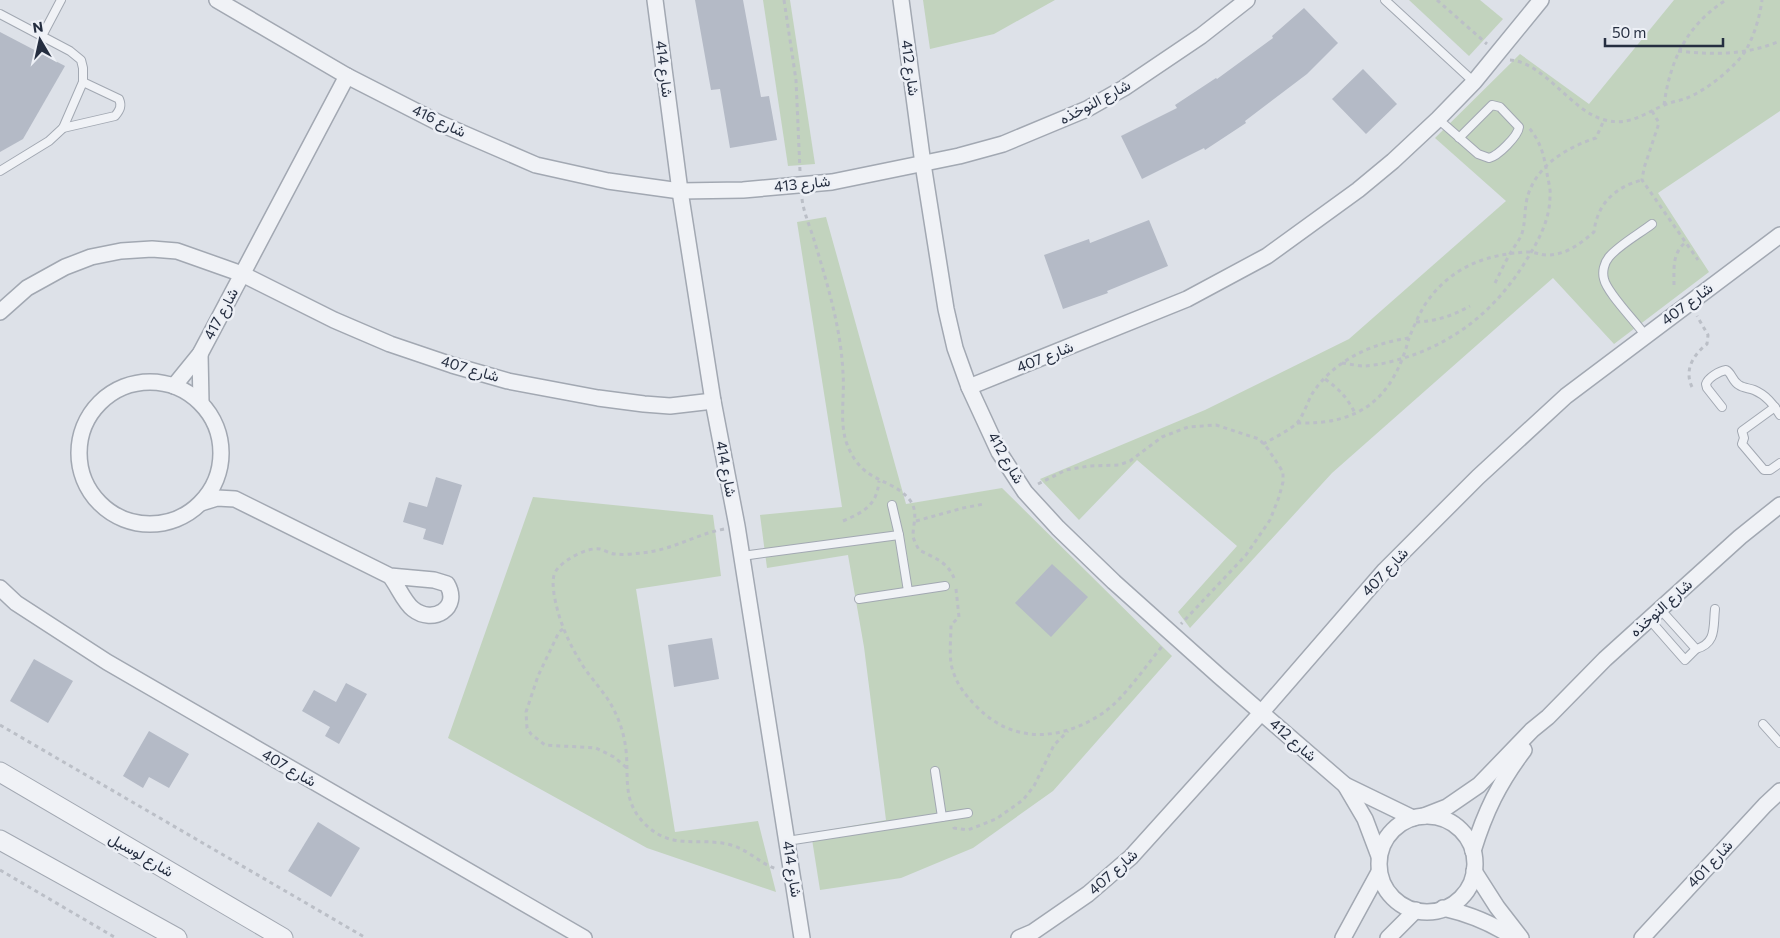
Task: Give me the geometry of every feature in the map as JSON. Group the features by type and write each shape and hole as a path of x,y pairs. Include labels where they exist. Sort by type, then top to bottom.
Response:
{"street":[{"name":"شارع 416","path":"217,0 347,76 439,123 536,165 608,181 680,191"},
{"name":"شارع 414","path":"655,0 680,191 713,401 742,556 802,938"},
{"name":"شارع 412","path":"901,0 923,164 946,309 955,348 969,387 999,452 1026,492 1058,528 1114,582 1261,712 1345,785 1419,817"},
{"name":"شارع النوخذه","path":"923,164 1003,144 1087,109 1167,60 1247,0"},
{"name":"شارع 407","path":"969,387 1187,299 1267,256 1358,190 1393,161 1438,119 1474,82 1541,0"},
{"path":"242,274 347,76"},
{"name":"شارع 413","path":"680,191 743,190 832,182 923,164"},
{"name":"شارع 407","path":"1019,938 1033,932 1088,894 1131,857 1386,570 1471,484 1566,396 1780,235"},
{"name":"شارع 407","path":"0,312 27,288 65,266 91,257 121,251 152,249 177,251 242,274 334,320 390,344 508,381 598,398 644,404 670,406 713,401"},
{"name":"شارع 417","path":"174,386 200,354 242,274"},
{"name":"شارع 417","path":"200,354 201,403"},
{"path":"221,462 214,484 201,503 191,512 168,522 149,524 130,522 118,517 98,502 89,492 80,468 78,450 81,431 90,414 102,399 118,389 136,383 162,382 189,393 201,403 214,420 220,440 221,462 235,499"},
{"path":"201,503 217,498 235,499 390,576"},
{"name":"شارع النوخذه","path":"1419,817 1447,807 1479,784 1605,659 1660,608 1740,537 1780,505"},
{"name":"شارع 407","path":"0,588 16,602 107,662 584,938"},
{"name":"شارع النوخذه","path":"1473,851 1484,816 1500,783 1548,717"},
{"name":"شارع لوسيل","path":"0,772 283,938"},
{"name":"شارع 412","path":"1345,785 1365,819 1379,856"},
{"name":"شارع 401","path":"1642,938 1780,791"},
{"path":"1433,816 1451,822 1465,834 1473,851 1474,871 1470,883 1464,894 1454,903 1443,908 1434,911 1416,910 1396,900 1382,883 1379,872 1379,856 1387,836 1403,822 1419,817 1433,816"},
{"path":"0,840 177,938"},
{"path":"1474,871 1497,907 1521,938"},
{"path":"1343,938 1379,872"},
{"path":"1443,908 1479,918 1514,938"},
{"path":"1388,938 1416,910"}],"lane":[{"path":"42,36 61,0"},
{"path":"1385,0 1474,82"},
{"path":"0,14 70,51 81,60 83,68 83,82 63,128 49,141 0,171"},
{"path":"63,128 115,116 119,111 121,104 118,98 83,82"},
{"path":"1438,119 1459,138 1481,156 1492,158 1518,133 1519,127 1500,107 1492,105 1459,138"},
{"path":"1646,335 1610,290 1603,274 1609,257 1652,224"},
{"path":"1722,407 1708,390 1706,384 1709,379 1721,370 1726,370 1737,383 1760,393 1775,407 1780,415"},
{"path":"1775,407 1742,431 1744,440 1742,444 1764,470 1770,470 1780,463"},
{"path":"892,505 908,592"},
{"path":"742,556 899,535"},
{"path":"859,599 945,586"},
{"path":"1660,608 1696,649"},
{"path":"1649,619 1685,660 1696,649 1708,644 1712,639 1715,609"},
{"path":"1763,724 1780,743"},
{"path":"935,771 942,817"},
{"path":"787,841 968,813"}],"path":[{"path":"784,0 796,80 800,185"},
{"path":"1437,0 1507,60 1520,61 1536,71 1587,112 1604,120 1621,122 1642,117 1710,85 1745,52 1755,28 1762,0"},
{"path":"1664,105 1671,69 1678,51 1694,28 1713,8 1726,0"},
{"path":"1678,51 1712,54 1745,52 1780,40"},
{"path":"1652,111 1659,123 1644,168 1642,180 1698,260"},
{"path":"1495,283 1521,235 1528,194 1546,167 1558,155 1576,144 1596,138 1604,120"},
{"path":"1342,363 1364,366 1403,359 1431,349 1481,317 1502,296 1539,240 1546,221 1550,196 1545,156 1534,134 1525,124"},
{"path":"1297,423 1335,421 1371,404 1385,391 1403,359 1409,338 1426,303 1446,280 1462,268 1494,256 1532,252 1544,255 1558,255 1577,246 1594,232 1595,220 1599,211 1614,193 1633,182 1642,180"},
{"path":"1674,285 1678,248 1686,242"},
{"path":"1688,303 1706,328 1708,335 1706,344 1697,352 1689,372 1689,380 1692,387"},
{"path":"1416,322 1435,321 1453,315 1470,306"},
{"path":"1263,444 1297,423 1313,392 1324,378 1342,363 1370,347 1409,338"},
{"path":"1324,378 1341,391 1355,413"},
{"path":"843,521 860,513 871,504 878,492 879,480"},
{"path":"916,521 984,504"},
{"path":"737,526 709,532 678,546 660,550 614,554 595,549 569,559 554,574 553,582 558,616 579,661 614,710 623,732 626,750 626,784 628,794 642,821 654,832 682,842 732,845 743,850 765,866 793,874"},
{"path":"563,629 559,632 538,676 526,712 527,728 531,734 545,745 596,748 614,757 627,768"},
{"path":"0,725 366,938"},
{"path":"952,816 954,828 968,830 996,819 1023,800 1034,786 1054,745 1070,729"},
{"path":"0,870 116,938"}],"green space":[{"path":"763,0 790,0 815,164 788,166"},
{"path":"923,0 1055,0 994,34 930,49"},
{"path":"1409,0 1480,0 1503,19 1469,56"},
{"path":"1674,0 1780,0 1780,111 1658,193 1709,272 1614,344 1553,278 1332,473 1190,628 1178,612 1237,546 1137,460 1079,520 1040,479 1205,410 1349,339 1506,201 1435,138 1520,54 1589,104"},
{"path":"826,217 906,504 1002,488 1172,656 1053,791 973,848 901,878 820,890 811,833 886,820 864,647 848,555 767,568 760,515 842,507 797,222"},
{"path":"533,497 713,515 721,576 636,589 675,832 758,821 776,892 647,848 448,738"}],"building":[{"path":"695,0 743,0 761,97 769,96 777,140 730,148 720,89 711,90"},
{"path":"1304,8 1338,43 1307,74 1245,121 1246,123 1205,150 1204,148 1142,179 1121,136 1177,108 1175,105 1217,79 1273,38 1272,36"},
{"path":"0,32 65,66 23,139 0,152"},
{"path":"1363,69 1397,104 1366,134 1332,99"},
{"path":"1149,220 1168,266 1107,291 1108,293 1063,309 1044,255 1089,239 1090,243"},
{"path":"436,477 462,485 443,545 423,539 426,529 403,522 409,502 427,507"},
{"path":"1052,564 1088,597 1051,637 1015,603"},
{"path":"712,638 719,679 674,687 668,645"},
{"path":"34,659 73,681 48,723 10,701"},
{"path":"346,683 367,694 339,744 325,736 330,727 302,711 314,690 336,702"},
{"path":"149,731 189,754 169,788 149,777 143,788 123,776"},
{"path":"318,822 360,848 331,897 288,871"}]}
